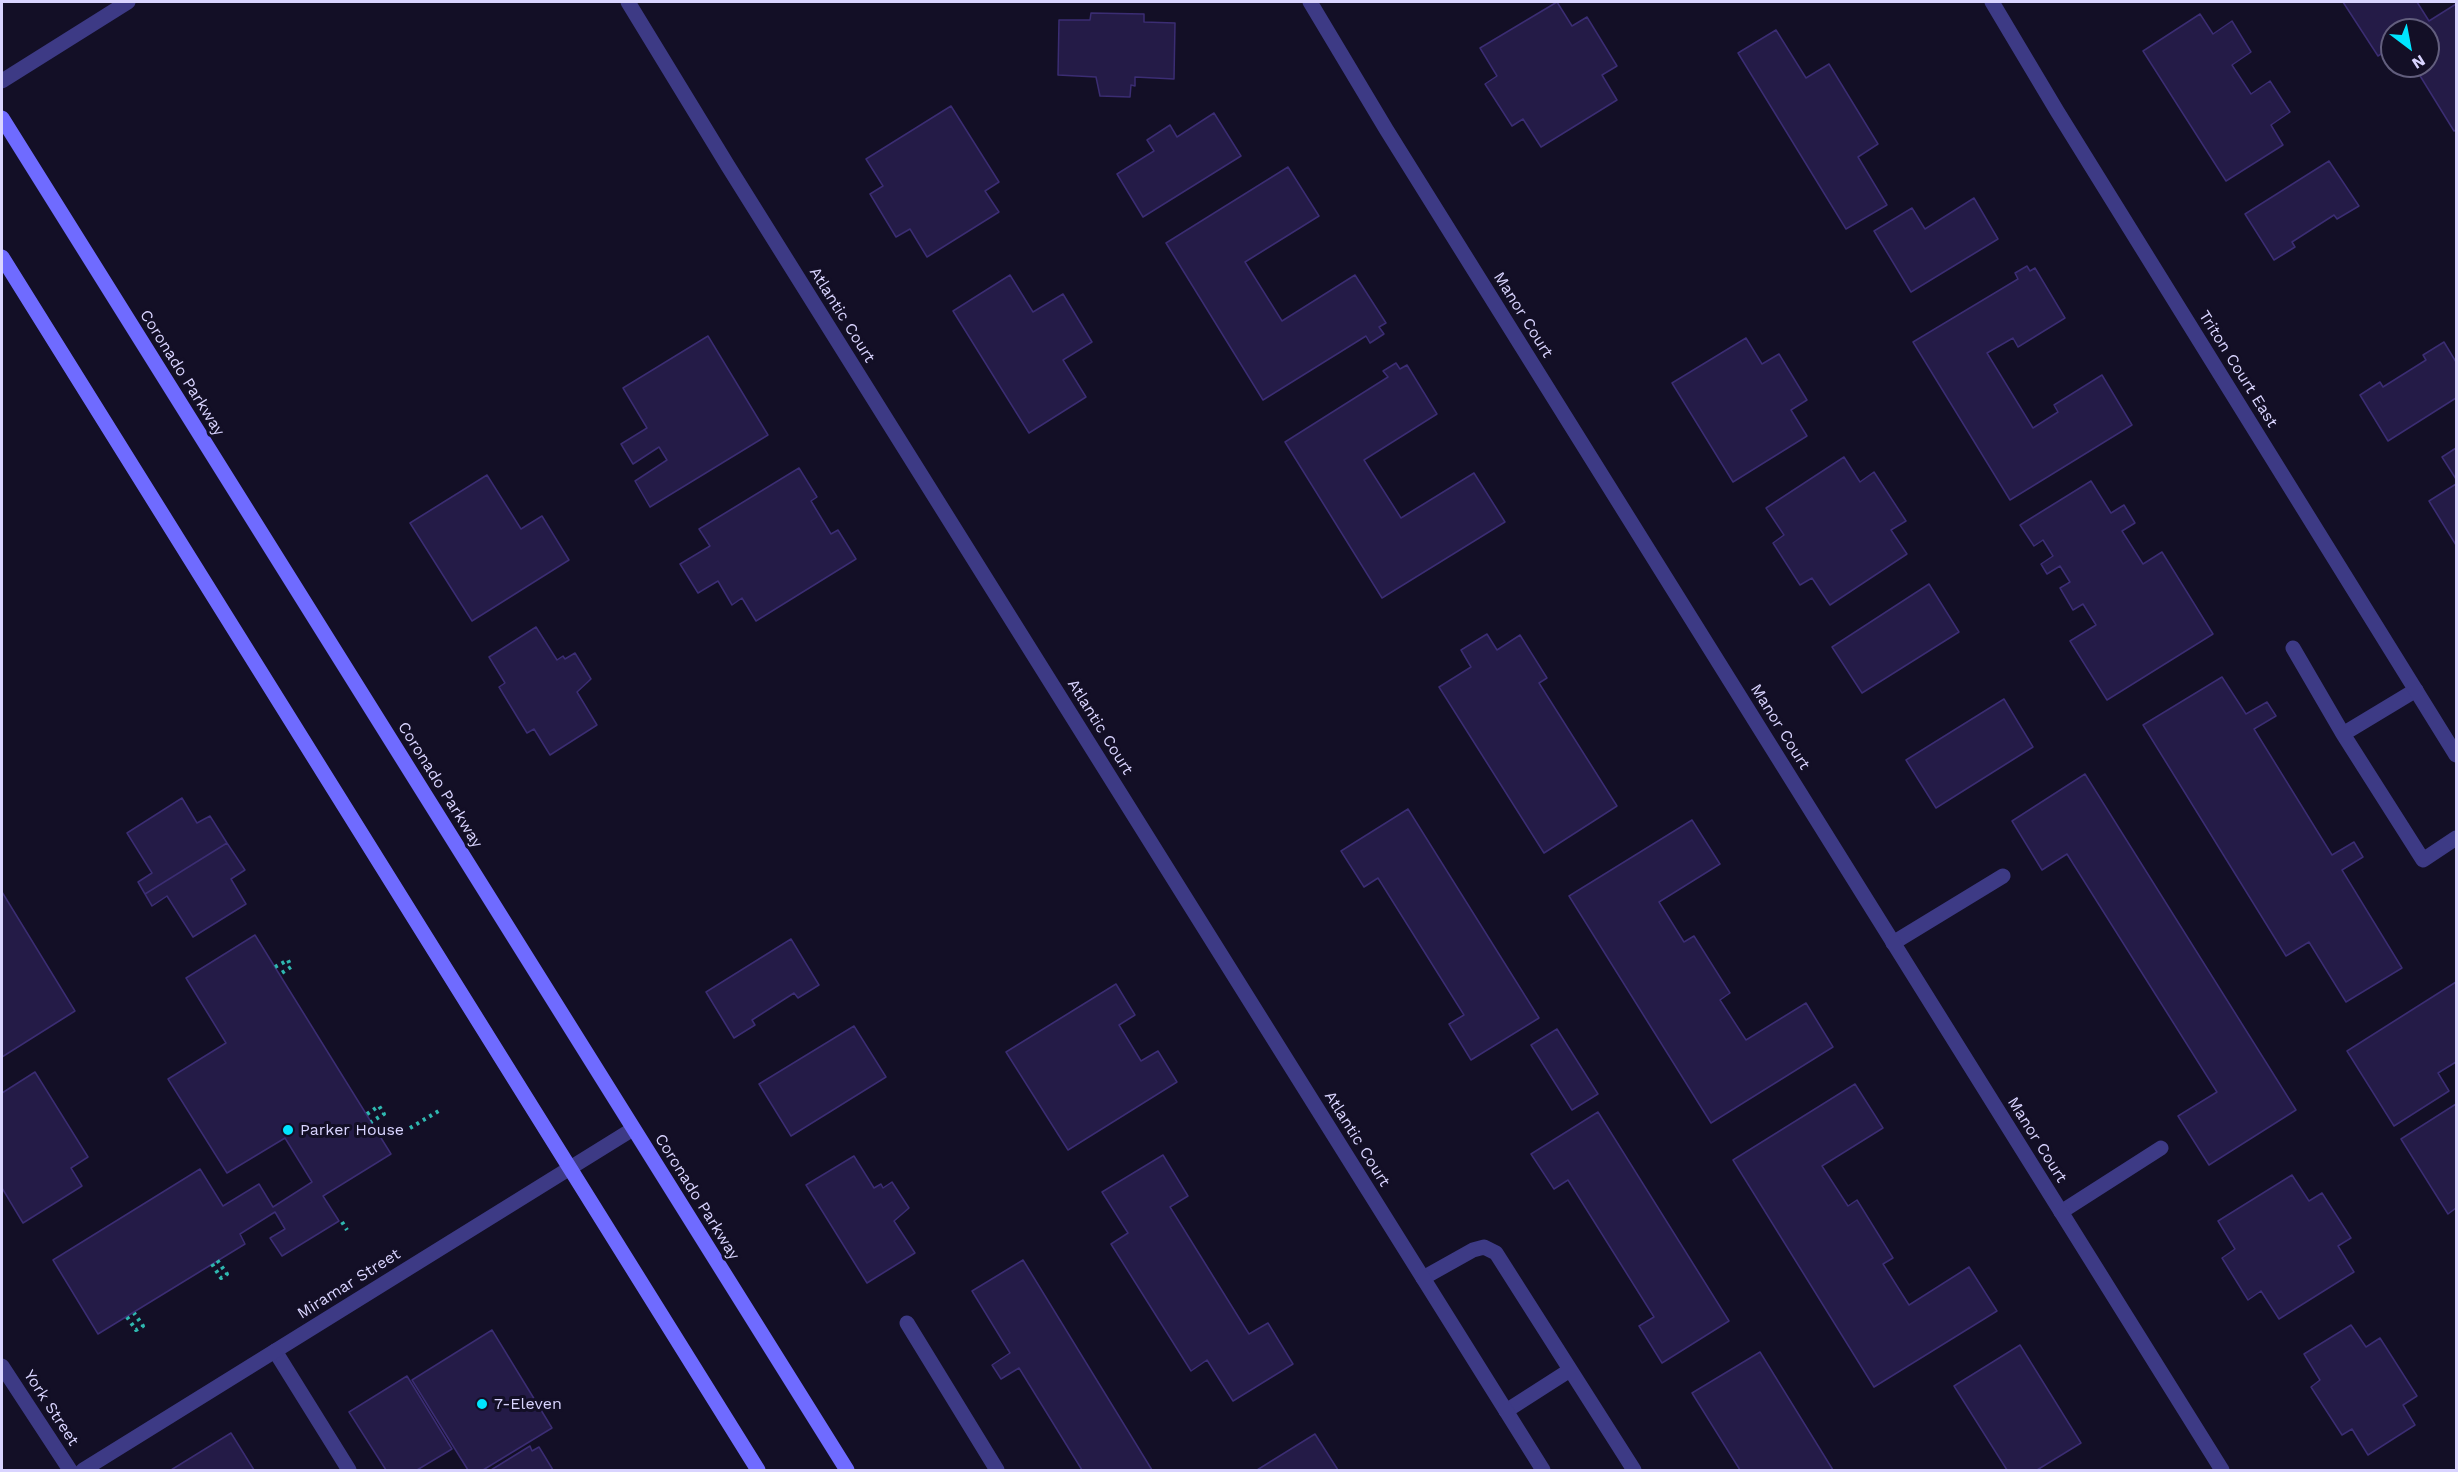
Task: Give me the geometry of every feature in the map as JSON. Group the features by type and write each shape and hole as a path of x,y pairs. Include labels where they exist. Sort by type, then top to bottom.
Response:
{"street":[{"path":"2,81 128,2"},
{"name":"Atlantic Court","path":"628,2 728,166 1543,1470"},
{"name":"Manor Court","path":"1310,2 1392,139 2222,1470"},
{"name":"Triton Court East","path":"1992,2 2056,111 2457,755"},
{"name":"Coronado Parkway","path":"2,118 847,1470"},
{"path":"2,257 758,1470"},
{"path":"2293,648 2343,734 2423,860 2457,838"},
{"path":"2343,734 2416,690"},
{"path":"1893,943 2003,876"},
{"name":"Miramar Street","path":"83,1470 633,1129"},
{"path":"2061,1212 2161,1148"},
{"path":"1423,1278 1473,1250 1484,1247 1496,1253 1634,1470"},
{"path":"907,1323 997,1470"},
{"path":"275,1351 350,1470"},
{"name":"York Street","path":"2,1366 70,1470"},
{"path":"1506,1411 1570,1370"}],"path":[{"path":"275,968 288,960 291,967 280,974"},
{"path":"366,1114 379,1106 384,1114 371,1122"},
{"path":"410,1128 442,1109"},
{"path":"342,1222 347,1230"},
{"path":"212,1264 221,1278 227,1274 217,1260"},
{"path":"127,1317 136,1330 143,1326 134,1313"}],"building":[{"path":"1557,2 1572,26 1587,17 1617,66 1602,75 1617,100 1541,147 1523,119 1512,126 1485,84 1497,76 1480,48"},
{"path":"2343,2 2417,2 2427,18 2380,18 2380,55 2378,56"},
{"path":"2456,4 2456,130 2454,131 2421,78 2440,78 2440,18 2434,18"},
{"path":"1091,13 1144,14 1144,22 1175,23 1174,79 1135,77 1135,86 1131,85 1130,97 1100,96 1096,77 1058,75 1059,20 1090,20"},
{"path":"2200,14 2213,34 2232,21 2251,52 2232,65 2251,94 2270,81 2290,112 2271,125 2283,145 2226,181 2143,51"},
{"path":"1776,30 1806,78 1829,64 1878,144 1858,157 1887,205 1846,229 1738,53"},
{"path":"951,106 999,182 985,191 999,212 927,257 910,229 896,237 870,194 883,186 866,159"},
{"path":"1214,113 1241,156 1143,217 1117,174 1154,151 1147,140 1170,125 1177,137"},
{"path":"2329,161 2359,206 2337,219 2334,215 2292,242 2295,247 2274,260 2245,214"},
{"path":"1288,167 1319,216 1245,262 1282,321 1355,275 1386,323 1379,327 1384,334 1370,343 1366,336 1263,400 1166,243"},
{"path":"1974,198 1998,239 1911,292 1874,231 1912,208 1925,229"},
{"path":"2027,266 2030,271 2035,268 2065,318 2018,347 2013,338 1987,353 2033,428 2058,412 2054,405 2102,375 2132,425 2010,500 1913,342 2018,279 2015,273"},
{"path":"1010,275 1033,312 1063,294 1092,342 1063,360 1086,397 1029,433 953,311"},
{"path":"708,336 768,435 650,507 635,481 667,460 659,447 633,464 621,444 647,428 623,388"},
{"path":"1746,338 1762,364 1779,354 1807,400 1791,410 1807,436 1733,482 1672,383"},
{"path":"2444,342 2456,362 2456,398 2388,441 2360,395 2380,382 2383,387 2426,360 2423,355"},
{"path":"1396,363 1400,369 1407,365 1437,414 1364,460 1401,518 1474,473 1505,522 1382,598 1285,442 1388,377 1383,371"},
{"path":"2456,448 2456,479 2442,457"},
{"path":"1844,457 1860,482 1874,472 1906,521 1891,530 1907,554 1830,605 1812,578 1800,585 1773,543 1784,535 1766,508"},
{"path":"799,468 817,497 811,501 831,534 838,530 856,559 756,621 742,598 732,605 718,581 698,593 680,564 710,546 699,529"},
{"path":"487,475 521,529 542,516 569,560 472,621 410,523"},
{"path":"2091,481 2111,513 2124,505 2135,523 2122,531 2143,564 2162,552 2213,634 2107,700 2070,641 2096,625 2083,604 2073,610 2060,588 2070,582 2060,566 2047,574 2041,564 2053,556 2043,540 2034,546 2020,525"},
{"path":"2456,484 2456,545 2429,501"},
{"path":"1929,584 1959,632 1862,693 1832,647"},
{"path":"536,627 557,660 563,656 565,659 575,653 591,679 577,692 597,725 550,755 534,729 527,733 499,687 505,683 489,657"},
{"path":"1487,634 1497,650 1520,635 1547,678 1539,683 1617,806 1544,853 1439,687 1471,667 1461,650"},
{"path":"2222,677 2246,714 2267,702 2276,716 2254,729 2332,855 2354,842 2363,857 2342,870 2402,968 2346,1002 2309,942 2286,956 2143,725"},
{"path":"2004,699 2033,747 1936,808 1906,760"},
{"path":"2085,774 2296,1110 2209,1165 2178,1116 2217,1092 2067,854 2042,870 2012,821"},
{"path":"182,798 197,823 210,816 227,843 145,894 138,882 152,873 127,833"},
{"path":"1408,809 1539,1018 1471,1060 1449,1024 1464,1015 1378,878 1364,887 1341,851"},
{"path":"1692,820 1720,864 1659,902 1684,942 1694,936 1730,993 1720,1000 1746,1040 1806,1003 1833,1047 1711,1123 1569,896"},
{"path":"227,843 245,870 231,879 246,904 193,937 167,896 152,906 145,894"},
{"path":"2,892 75,1011 2,1057"},
{"name":"Parker House","path":"255,935 391,1154 323,1196 339,1221 282,1256 270,1238 285,1229 275,1212 240,1234 245,1244 98,1334 53,1260 200,1169 223,1206 259,1184 273,1207 312,1182 285,1138 227,1173 168,1079 226,1043 186,978"},
{"path":"791,939 819,985 798,998 794,993 752,1020 755,1025 734,1038 706,992"},
{"path":"2456,982 2456,1062 2438,1073 2449,1091 2394,1126 2347,1051"},
{"path":"1116,984 1135,1015 1119,1025 1141,1061 1158,1051 1177,1082 1068,1150 1006,1052"},
{"path":"854,1026 886,1077 791,1136 759,1084"},
{"path":"1557,1029 1598,1094 1572,1110 1531,1045"},
{"path":"35,1072 88,1157 71,1168 82,1186 23,1223 2,1188 2,1093"},
{"path":"1855,1084 1883,1128 1822,1166 1848,1206 1857,1200 1893,1258 1883,1264 1909,1305 1969,1267 1997,1311 1874,1387 1733,1160"},
{"path":"2456,1104 2456,1208 2448,1214 2401,1139"},
{"path":"1598,1112 1729,1321 1662,1363 1639,1326 1654,1317 1568,1180 1554,1189 1531,1154"},
{"path":"1163,1155 1188,1196 1170,1207 1249,1334 1268,1323 1293,1364 1233,1401 1207,1360 1191,1371 1111,1244 1128,1233 1102,1192"},
{"path":"854,1156 874,1188 881,1184 883,1188 892,1182 909,1208 894,1221 915,1253 867,1283 806,1185"},
{"path":"2292,1175 2309,1201 2322,1193 2351,1238 2338,1246 2354,1272 2279,1319 2261,1291 2248,1300 2222,1258 2235,1249 2218,1221"},
{"path":"1023,1260 1152,1470 1082,1470 1019,1368 1001,1379 992,1365 1010,1353 972,1291"},
{"path":"2351,1325 2366,1347 2380,1338 2417,1396 2403,1405 2415,1425 2368,1455 2352,1429 2342,1435 2311,1387 2320,1380 2304,1354"},
{"name":"7-Eleven","path":"492,1330 552,1428 483,1470 468,1470 412,1380"},
{"path":"2020,1345 2081,1443 2037,1470 2007,1470 1954,1386"},
{"path":"1760,1352 1833,1470 1740,1470 1692,1393"},
{"path":"407,1376 452,1449 417,1470 386,1470 349,1412"},
{"path":"231,1433 254,1470 171,1470"},
{"path":"1315,1434 1338,1470 1257,1470"},
{"path":"530,1446 532,1451 539,1447 553,1470 491,1470"}],"place":[{"name":"Parker House","path":"288,1130"},
{"name":"7-Eleven","path":"482,1404"}]}
